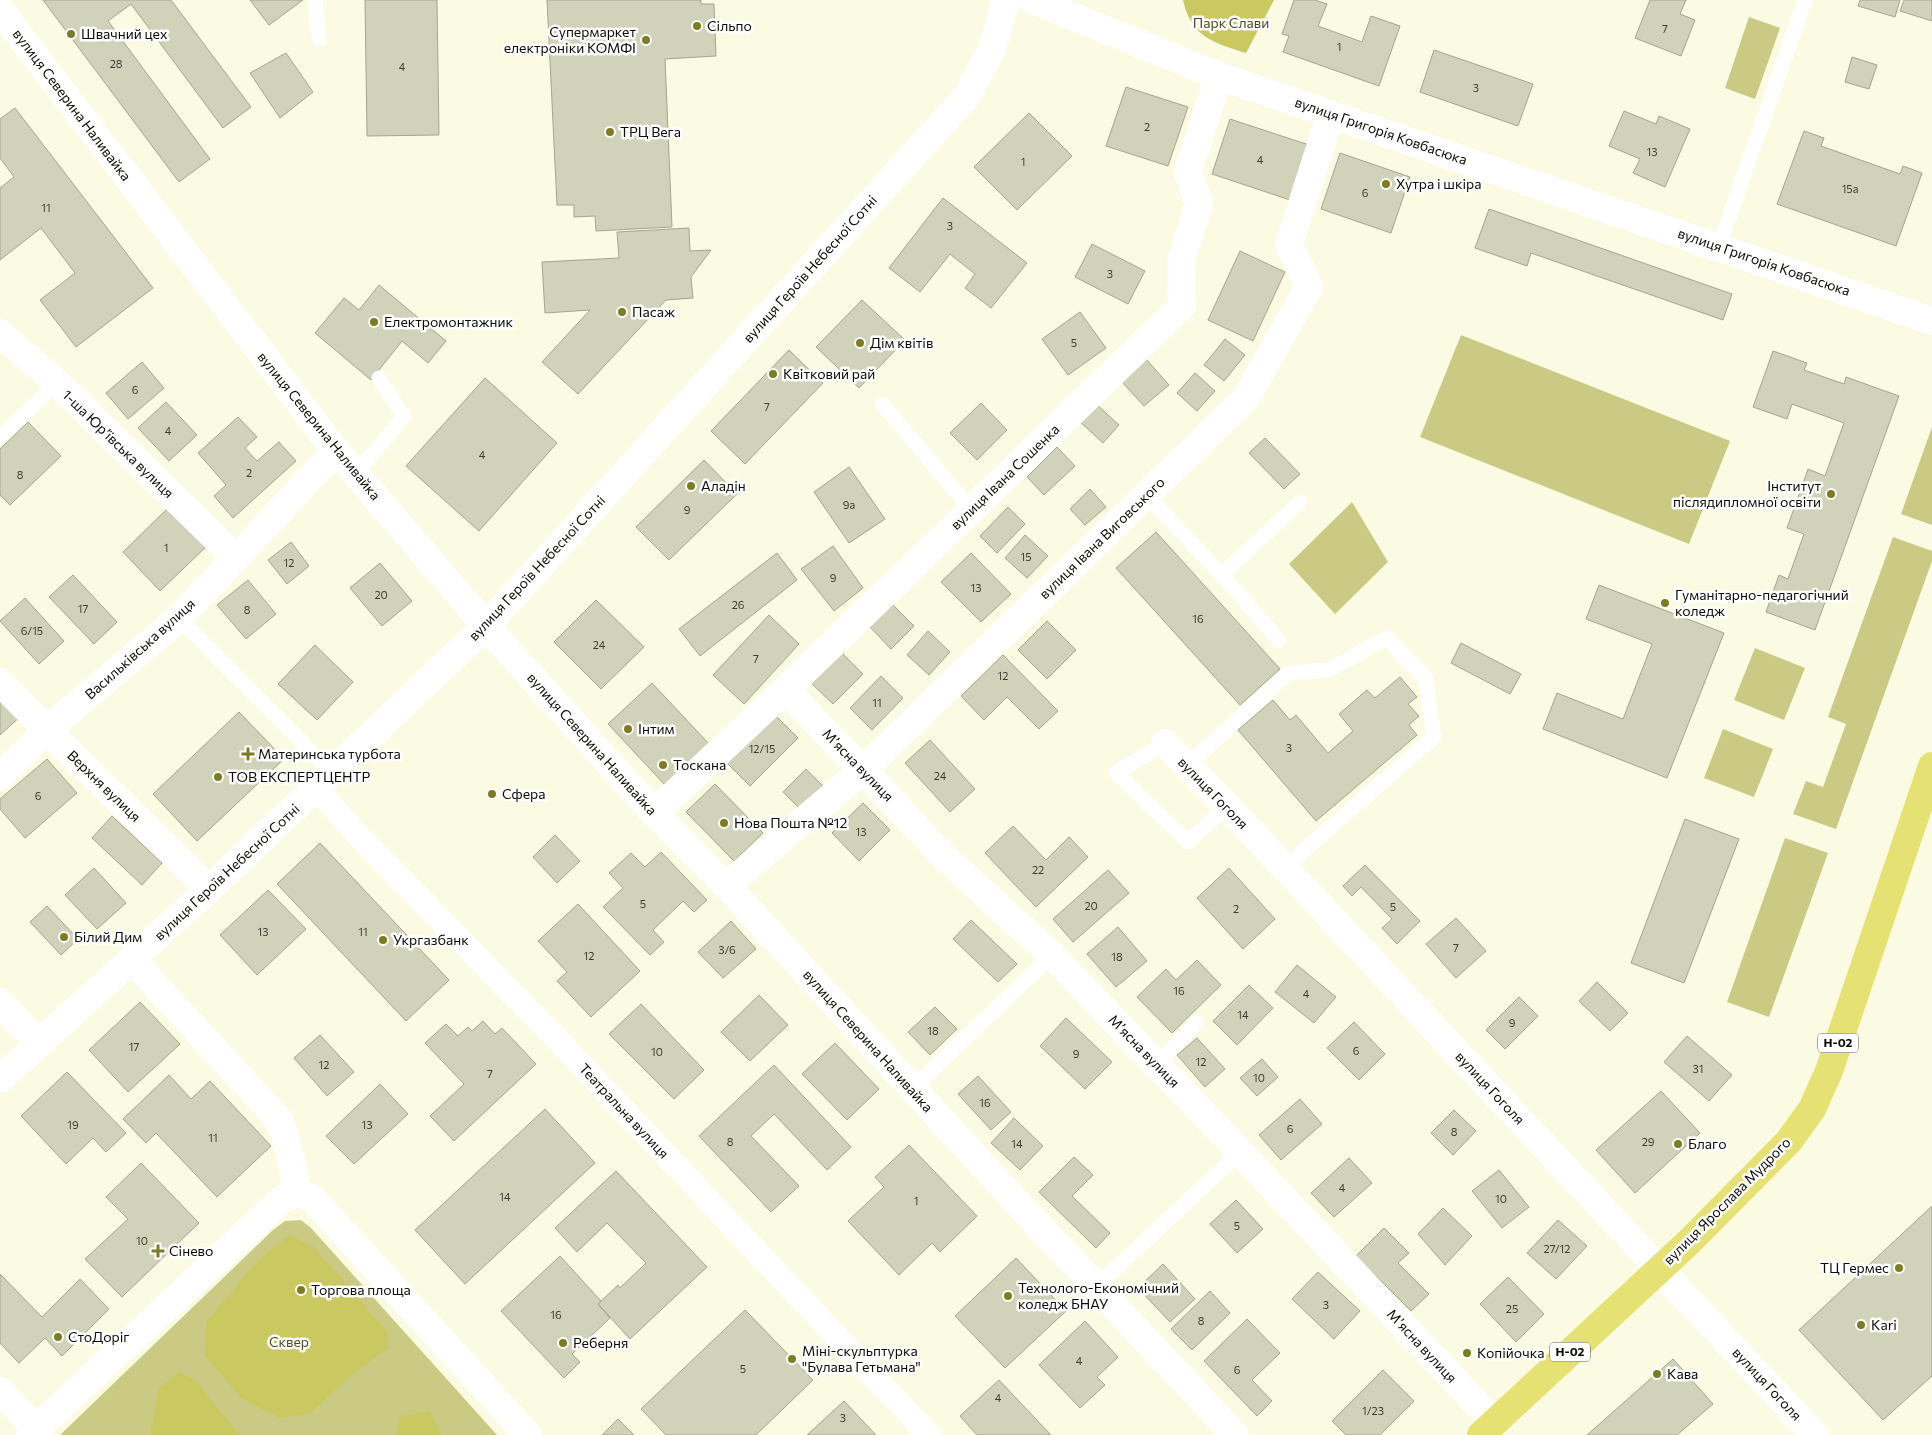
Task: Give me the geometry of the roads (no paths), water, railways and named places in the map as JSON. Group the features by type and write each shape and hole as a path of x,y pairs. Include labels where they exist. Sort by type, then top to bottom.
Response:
{"main road":[{"name":"вулиця Ярослава Мудрого","path":"1488,1429 1659,1269 1789,1141 1812,1109 1829,1070 1932,766"}],"street":[{"name":"вулиця Героїв Небесної Сотні","path":"0,1080 209,890 486,626 966,97 992,49 1006,0"},
{"name":"вулиця Григорія Ковбасюка","path":"1032,0 1219,76 1932,320"},
{"name":"вулиця Северина Наливайка","path":"0,10 336,451 486,626 654,813 726,886 912,1089 1236,1435"},
{"name":"вулиця Івана Сошенка","path":"654,813 785,690 1182,306 1182,261 1199,204 1188,172 1219,76"},
{"name":"вулиця Івана Виговського","path":"726,886 863,770 1246,398 1309,287 1289,244 1331,114"},
{"name":"1-ша Юрʼївська вулиця","path":"0,332 57,384 235,557"},
{"name":"Васильківська вулиця","path":"0,776 46,730 179,618 336,451"},
{"name":"Верхня вулиця","path":"0,682 46,730 209,890"},
{"name":"Мʼясна вулиця","path":"785,690 942,855 1052,956 1240,1152 1488,1429"},
{"name":"вулиця Гоголя","path":"1165,743 1227,806 1815,1435"},
{"name":"Театральна вулиця","path":"324,781 359,836 571,1054 929,1435"},
{"path":"132,960 280,1121 290,1155 297,1193"},
{"path":"0,1002 39,1043"},
{"path":"0,1392 33,1432 282,1199 297,1193 312,1198 528,1435"}],"lane":[{"path":"315,0 319,39"},
{"path":"1719,246 1805,0"},
{"path":"356,474 404,416 379,378"},
{"path":"0,437 57,384"},
{"path":"884,405 972,509"},
{"path":"1147,495 1221,575 1279,642"},
{"path":"1221,575 1300,502"},
{"path":"179,618 324,781"},
{"path":"1187,766 1288,673 1329,670 1386,638 1425,677 1434,737 1284,868"},
{"path":"1165,743 1116,773 1188,842 1227,806"},
{"path":"912,1089 1052,956"},
{"path":"1157,1065 1196,1023"},
{"path":"1096,1287 1240,1152"}],"place":[{"name":"Сільпо","path":"697,26"},
{"name":"Швачний цех","path":"71,34"},
{"name":"Супермаркет електроніки КОМФІ","path":"646,40"},
{"name":"ТРЦ Вега","path":"610,132"},
{"name":"Хутра і шкіра","path":"1386,184"},
{"name":"Пасаж","path":"622,312"},
{"name":"Електромонтажник","path":"374,322"},
{"name":"Дім квітів","path":"860,343"},
{"name":"Квітковий рай","path":"773,374"},
{"name":"Аладін","path":"691,486"},
{"name":"Інститут післядипломної освіти","path":"1831,494"},
{"name":"Гуманітарно-педагогічний коледж","path":"1665,603"},
{"name":"Інтим","path":"628,729"},
{"name":"Материнська турбота","path":"248,754"},
{"name":"Тоскана","path":"663,765"},
{"name":"ТОВ ЕКСПЕРТЦЕНТР","path":"218,777"},
{"name":"Сфера","path":"492,794"},
{"name":"Нова Пошта №12","path":"724,823"},
{"name":"Білий Дим","path":"64,937"},
{"name":"Укргазбанк","path":"383,940"},
{"name":"Благо","path":"1678,1144"},
{"name":"Сінево","path":"158,1251"},
{"name":"ТЦ Гермес","path":"1899,1268"},
{"name":"Торгова площа","path":"301,1290"},
{"name":"Технолого-Економічний коледж БНАУ","path":"1008,1296"},
{"name":"Kari","path":"1861,1325"},
{"name":"СтоДоріг","path":"58,1337"},
{"name":"Реберня","path":"563,1343"},
{"name":"Копійочка","path":"1467,1353"},
{"name":"Міні-скульптурка \"Булава Гетьмана\"","path":"792,1359"},
{"name":"Кава","path":"1657,1374"}],"park label":[{"name":"Парк Слави","path":"1231,23"},
{"name":"Сквер","path":"289,1342"}]}
